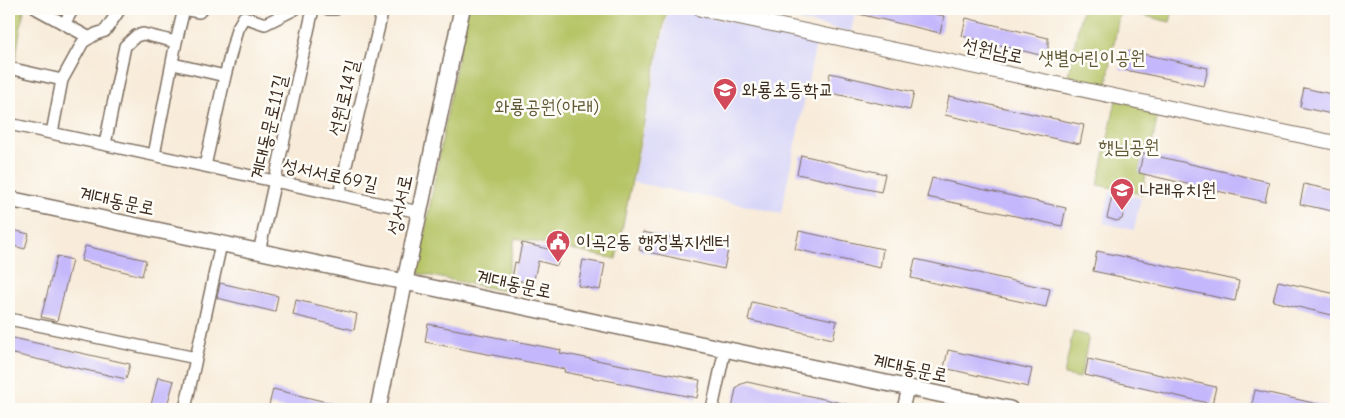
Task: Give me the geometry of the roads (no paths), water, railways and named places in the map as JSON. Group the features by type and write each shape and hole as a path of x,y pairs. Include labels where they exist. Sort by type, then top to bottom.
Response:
{"main road":[{"name":"성서서로","path":"378,409 462,9"},
{"name":"계대동문로","path":"9,199 1010,409"}],"street":[{"path":"37,9 90,38"},
{"path":"64,24 73,9"},
{"path":"52,133 62,80 83,42 105,31 120,9"},
{"path":"154,155 184,9 199,12 202,9"},
{"path":"205,166 225,76 243,13 265,24 296,9"},
{"name":"계대동문로11길","path":"259,252 313,9"},
{"path":"328,9 336,9"},
{"name":"선원로14길","path":"339,195 383,9"},
{"name":"선원남로","path":"701,9 1336,143"},
{"path":"105,144 125,46 136,36 143,34 176,42"},
{"path":"173,64 225,76"},
{"path":"9,68 62,80"},
{"name":"성서서로69길","path":"9,124 419,212"},
{"path":"185,409 220,244"},
{"path":"9,319 196,358"},
{"path":"712,409 725,349"},
{"path":"904,409 908,388"}],"place":[{"name":"와룡초등학교","path":"725,111"},
{"name":"나래유치원","path":"1122,211"},
{"name":"이곡2동 행정복지센터","path":"558,263"}],"park label":[{"name":"샛별어린이공원","path":"1092,58"},
{"name":"와룡공원(아래)","path":"547,107"},
{"name":"햇님공원","path":"1129,147"}]}
